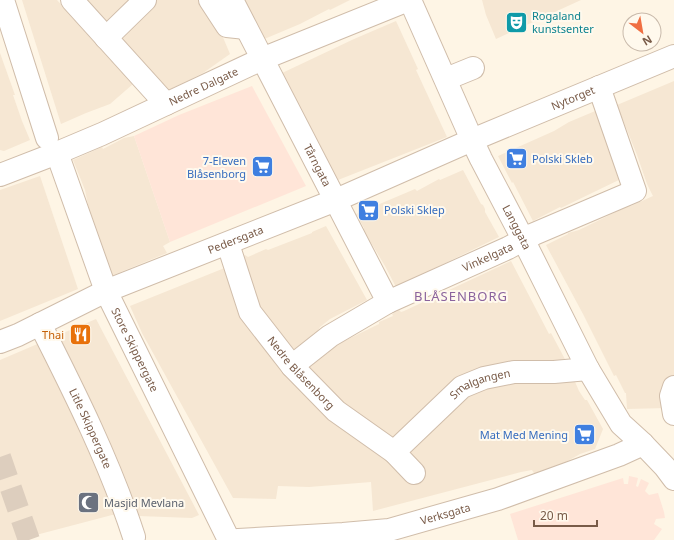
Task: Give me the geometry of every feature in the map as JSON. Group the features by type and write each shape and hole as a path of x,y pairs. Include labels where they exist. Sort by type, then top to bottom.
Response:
{"street":[{"path":"72,0 166,104"},
{"path":"106,38 145,0"},
{"path":"210,0 227,26 246,28"},
{"name":"Tårngata","path":"232,0 388,302"},
{"name":"Nedre Dalgate","path":"0,175 52,145 166,104 262,59 409,0"},
{"name":"Langgata","path":"409,0 481,159 588,369 621,424 643,444 665,467 674,479"},
{"name":"Store Skippergate","path":"3,2 52,145 106,291 229,540"},
{"name":"Nytorget","path":"472,140 674,56"},
{"path":"446,80 473,68"},
{"name":"Vinkelgata","path":"292,366 330,336 388,302 508,248 523,239 636,191 599,87"},
{"name":"Pedersgata","path":"0,342 106,291 336,200 472,140"},
{"name":"Nedre Blåsenborg","path":"228,244 250,312 292,366 336,411 394,452 414,473"},
{"name":"Litle Skippergate","path":"40,324 79,402 118,491 134,537"},
{"name":"Smalgangen","path":"394,452 462,387 484,378 514,372 554,372 588,369"},
{"path":"674,387 671,396 674,414"},
{"name":"Langgata","path":"643,444 674,454"},
{"name":"Verksgata","path":"238,540 388,530 498,498 619,455 643,444"}],"shaded area":[{"path":"22,0 57,0 133,84 110,104 61,124"},
{"path":"85,0 135,0 108,26"},
{"path":"155,0 202,0 222,35 230,54 203,73 167,91 119,35"},
{"path":"239,0 350,0 262,40"},
{"path":"482,0 581,0 496,39 486,15"},
{"path":"396,21 418,69 416,70 447,137 338,180 280,74"},
{"path":"0,53 15,95 13,95 30,140 4,151 0,150"},
{"path":"674,81 674,395 667,408 627,409 626,393 616,375 614,376 546,245 568,233 579,230 626,207 653,196 617,105"},
{"path":"252,86 306,186 170,242 134,136 179,115"},
{"path":"600,109 625,177 533,221 498,156"},
{"path":"134,136 170,242 163,246 167,253 111,276 91,220 85,190 73,160 102,147 103,149 124,138"},
{"path":"463,170 499,237 396,287 370,241 368,242 362,230 364,228 356,214 415,189 417,191 439,179 440,180"},
{"path":"40,176 78,289 0,321 0,190"},
{"path":"326,226 367,300 330,319 320,327 313,340 336,345 379,324 379,322 393,316 392,314 399,310 401,312 404,311 511,261 549,334 551,333 567,363 579,391 585,400 587,400 603,429 595,449 580,454 537,478 532,470 521,472 373,511 371,482 309,487 278,486 276,499 233,498 142,333 130,306 227,267 245,255 248,257 266,249 268,250"},
{"path":"96,319 199,515 192,518 112,515 17,540 0,540 0,360"},
{"path":"629,476 638,478 636,486 638,487 641,479 649,483 645,491 649,495 658,493 665,518 656,519 654,524 662,529 654,540 518,540 510,514 623,478 624,484 628,484"}],"tunnel":[{"path":"0,457 29,540"}],"place":[{"name":"Rogaland kunstsenter","path":"517,22"},
{"name":"Polski Skleb","path":"516,159"},
{"name":"7-Eleven Blåsenborg","path":"262,167"},
{"name":"Polski Sklep","path":"368,210"},
{"name":"Thai","path":"80,335"},
{"name":"Mat Med Mening","path":"584,435"},
{"name":"Masjid Mevlana","path":"88,503"}],"district":[{"name":"BLÅSENBORG","path":"461,296"}]}
